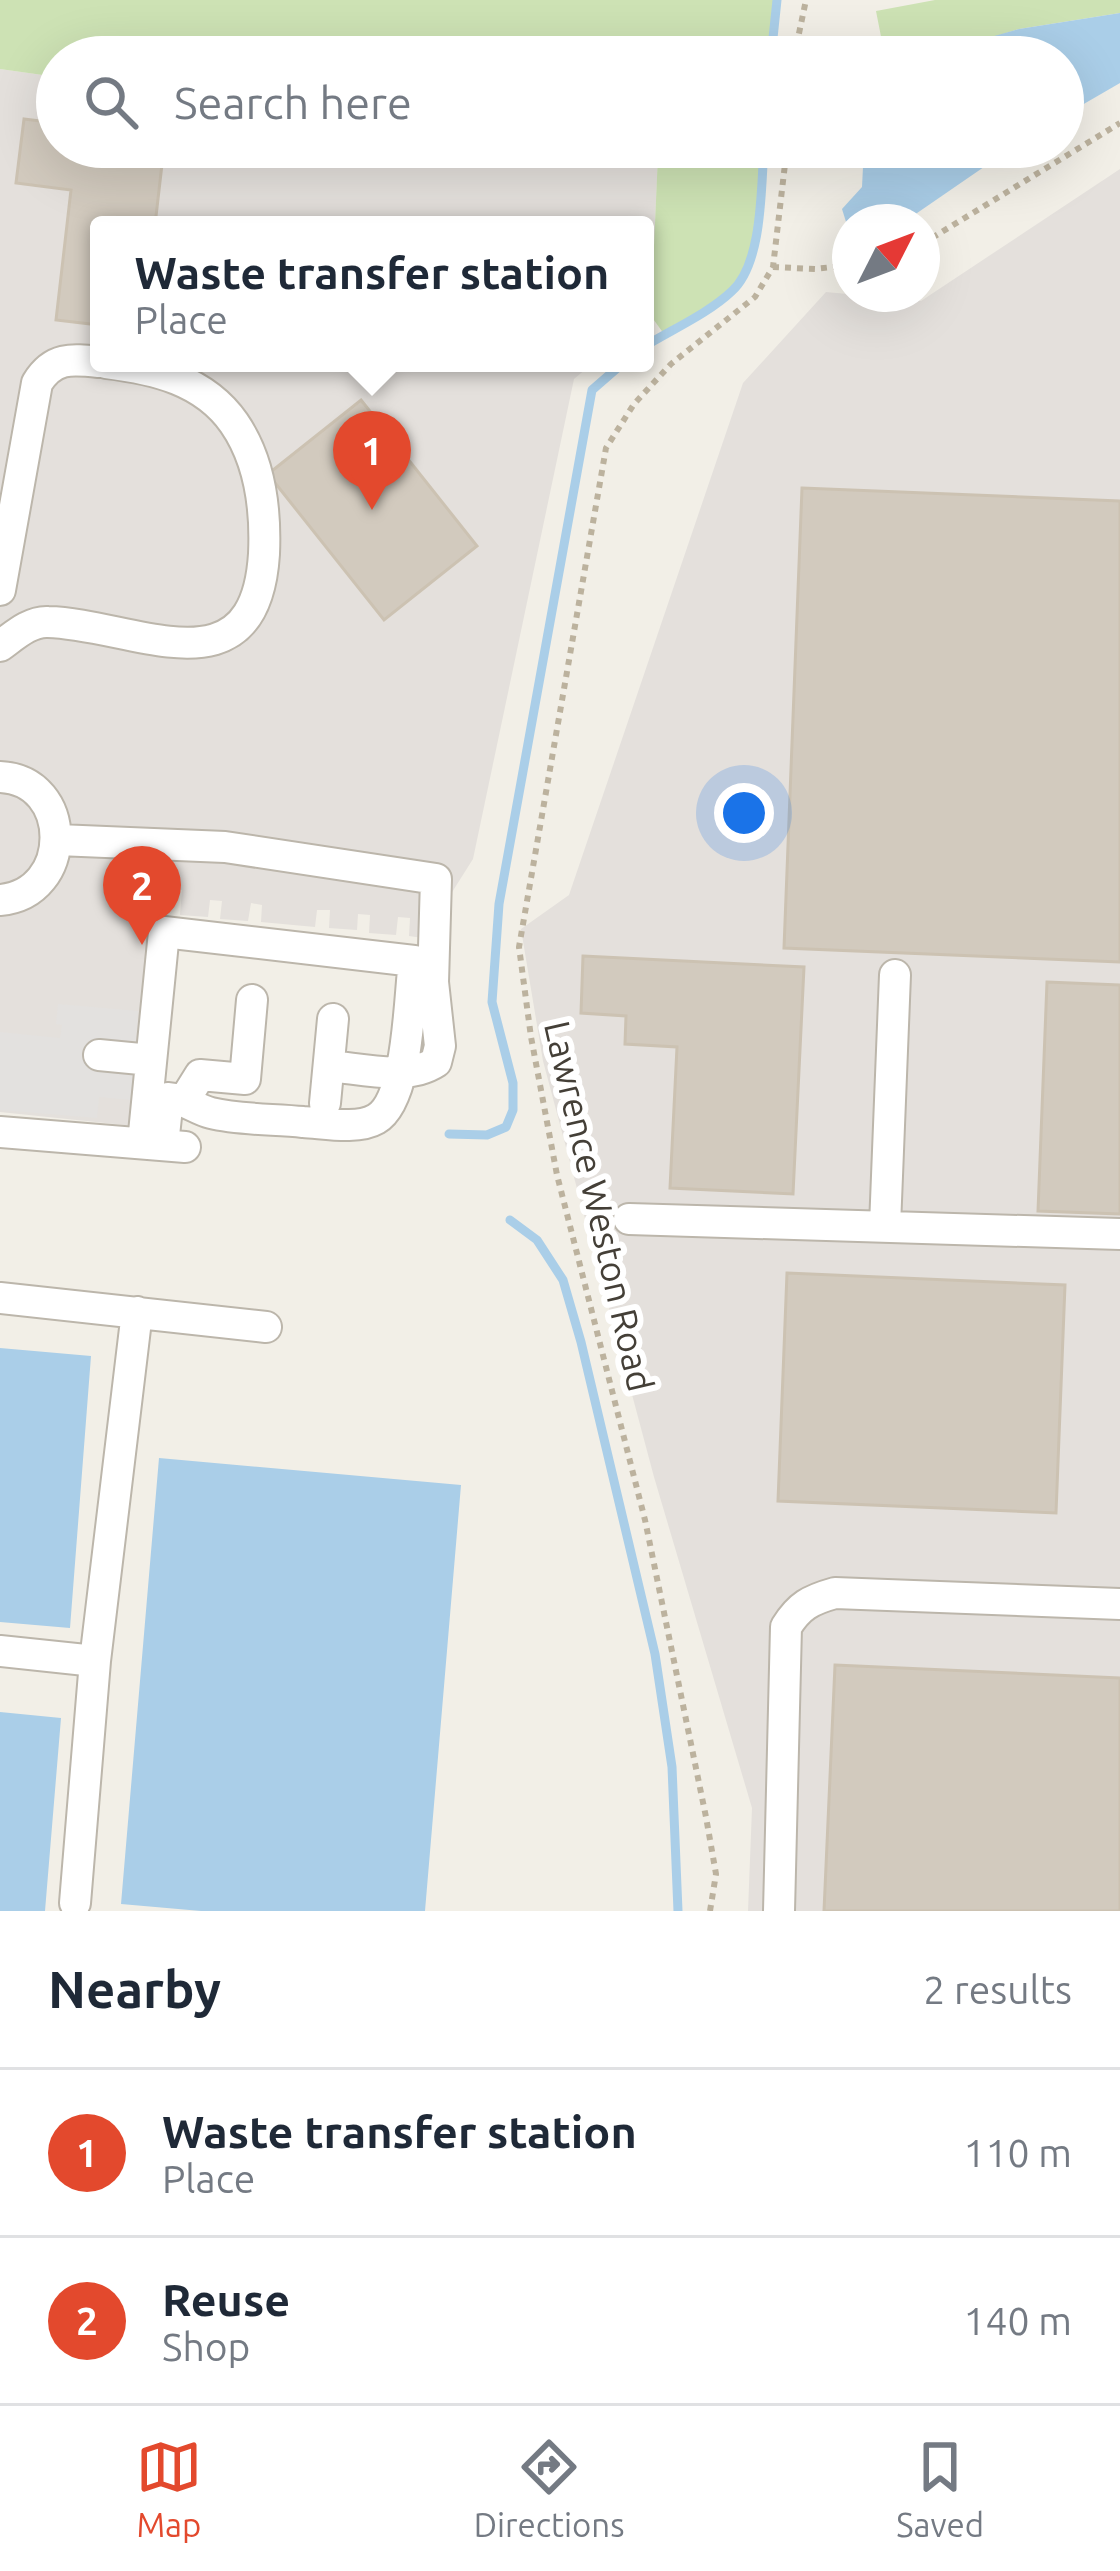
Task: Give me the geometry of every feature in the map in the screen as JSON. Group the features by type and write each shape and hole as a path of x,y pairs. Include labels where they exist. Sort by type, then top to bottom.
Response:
{"street":[{"path":"0,590 37,383 45,370 66,358 90,361"},
{"path":"0,646 44,621 157,641 197,643 231,632 252,614 262,577 266,516 249,445 226,411 164,372"},
{"path":"0,777 16,777 39,792 54,814 58,840 52,866 35,887 0,900"},
{"path":"58,840 225,847 436,879 433,982 440,1046 436,1062 423,1070 400,1072 329,1066"},
{"path":"164,932 413,961 400,1072 390,1107 372,1122 342,1124 208,1112 185,1099 168,1098 163,1145 151,1060 164,932"},
{"path":"885,1226 895,976"},
{"path":"185,1099 200,1075 245,1079 252,1000"},
{"path":"325,1103 332,1018"},
{"path":"99,1055 151,1060"},
{"path":"0,1132 163,1145"},
{"path":"629,1219 1120,1234"},
{"path":"0,1298 266,1327"},
{"path":"75,1903 95,1661 137,1312"},
{"path":"779,1911 786,1627 796,1611 810,1600 835,1594 1120,1604"},
{"path":"0,1652 95,1661"}],"path":[{"path":"798,36 806,0"},
{"path":"1084,145 1120,123"},
{"path":"785,168 773,266 832,267"},
{"path":"940,233 1046,168"},
{"name":"Lawrence Weston Road","path":"710,1911 716,1874 706,1817 645,1520 557,1174 531,1037 520,947 606,448 634,404 671,364 755,297 773,266"}],"shaded area":[{"path":"0,69 36,74 36,168 657,168 654,247 654,216 90,216 90,372 582,372 574,379 473,859 423,938 409,936 410,918 398,917 396,935 369,933 370,915 358,914 357,930 329,928 330,910 317,910 315,927 261,922 262,905 251,903 248,921 220,919 222,901 210,900 208,917 180,915 182,890 170,888 167,913 154,912 134,1126 0,1112"},
{"path":"1120,169 1120,1911 748,1911 752,1808 654,1477 543,1061 521,929 569,895 743,383 826,292 832,293 832,312 940,312 940,288"},
{"path":"58,1004 138,1011 131,1100 99,1097 97,1118 0,1110 0,1032 60,1038"}],"green space":[{"path":"0,0 777,0 773,36 36,36 36,74 0,69"},
{"path":"935,0 1120,0 1120,13 997,36 881,36 876,11"},
{"path":"657,168 763,168 756,238 745,272 729,294 664,334 654,320"}],"water":[{"path":"1120,13 1120,83 1084,104 1084,36 994,36"},
{"path":"863,168 982,168 930,204 847,204 862,187"},
{"path":"0,1348 91,1356 70,1628 0,1622"},
{"path":"159,1458 461,1485 425,1911 201,1911 121,1904"},
{"path":"0,1712 61,1718 45,1911 0,1911"}],"building":[{"path":"24,119 36,120 36,168 162,168 156,216 90,216 90,324 56,320 71,190 16,183"},
{"path":"361,400 477,546 384,620 268,474"},
{"path":"802,488 1120,501 1120,962 784,948"},
{"path":"583,956 804,967 793,1194 670,1188 677,1047 625,1044 626,1016 581,1013"},
{"path":"1047,982 1120,985 1120,1214 1038,1211"},
{"path":"787,1273 1065,1285 1056,1513 778,1501"},
{"path":"835,1665 1120,1678 1120,1911 824,1911"}],"waterway":[{"path":"773,36 777,0"},
{"path":"654,341 713,306 742,278 755,243 762,168"},
{"path":"449,1134 487,1135 506,1127 513,1110 513,1083 492,1002 499,904 592,390 613,372"},
{"path":"510,1220 537,1240 563,1280 581,1342 655,1654 672,1767 678,1911"}],"place":[{"name":"Waste transfer station","path":"372,510"},
{"name":"Reuse","path":"142,945"}]}
